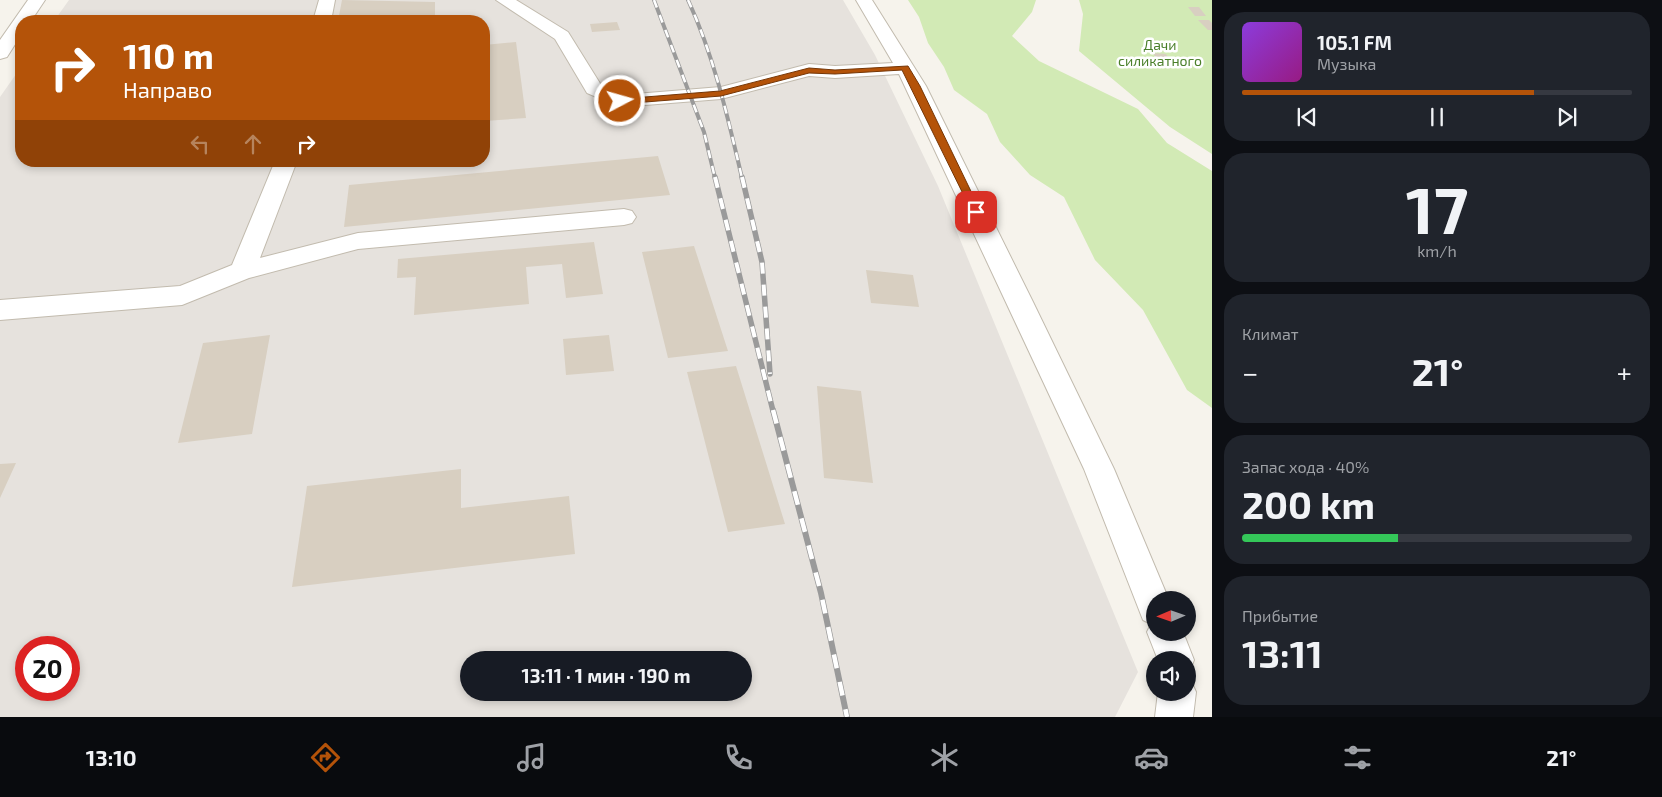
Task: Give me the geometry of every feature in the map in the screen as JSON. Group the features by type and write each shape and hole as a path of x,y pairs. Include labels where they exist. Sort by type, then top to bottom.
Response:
{"street":[{"path":"26,15 36,0"},
{"path":"323,15 327,0"},
{"path":"504,0 562,36 594,89 620,101 721,93 809,70 835,72 905,68"},
{"path":"864,0 916,86 1099,469 1148,591"},
{"path":"0,53 15,32"},
{"path":"242,271 284,167"},
{"path":"0,310 182,295 242,271 358,241 624,217"},
{"path":"1174,717 1176,701"}],"shaded area":[{"path":"69,0 843,0 875,55 938,186 1138,672 1115,717 0,717 0,97 15,76 15,167 490,167 490,15 58,15"}],"green space":[{"path":"908,0 1036,0 1032,12 1012,36 1039,61 1138,109 1167,143 1212,171 1212,408 1187,390 1143,310 1095,260 1064,197 1030,175 1000,142 987,114 954,90 944,67 928,43 919,17"},
{"name":"Дачи силикатного","path":"1079,0 1212,0 1212,154 1170,127 1079,51 1083,14"}],"building":[{"path":"342,0 435,2 435,15 339,15"},
{"path":"1188,7 1199,7 1206,16 1195,16"},
{"path":"1198,20 1209,20 1212,23 1212,30 1208,30"},
{"path":"617,22 620,30 592,32 590,24"},
{"path":"516,42 526,118 490,121 490,44"},
{"path":"1153,53 1166,54 1172,63 1158,62"},
{"path":"658,156 670,195 344,227 349,185"},
{"path":"594,242 603,294 566,298 562,264 526,267 529,304 414,315 416,277 397,278 398,259"},
{"path":"694,246 728,351 668,358 642,252"},
{"path":"866,270 913,275 919,307 871,303"},
{"path":"270,335 252,434 178,443 203,343"},
{"path":"609,335 614,371 566,375 563,339"},
{"path":"736,366 785,524 728,532 687,372"},
{"path":"817,386 861,391 873,483 824,478"},
{"path":"16,463 0,498 0,464"},
{"path":"461,469 461,508 569,496 575,554 292,587 307,486"}],"railway":[{"path":"654,0 704,132 715,178"},
{"path":"688,0 713,65 742,178"},
{"path":"715,177 773,411"},
{"path":"742,177 762,262 770,374"},
{"path":"773,410 821,593 847,717"}],"route":[{"path":"620,101 721,93 809,70 835,72 905,68 916,86 976,212"}]}
